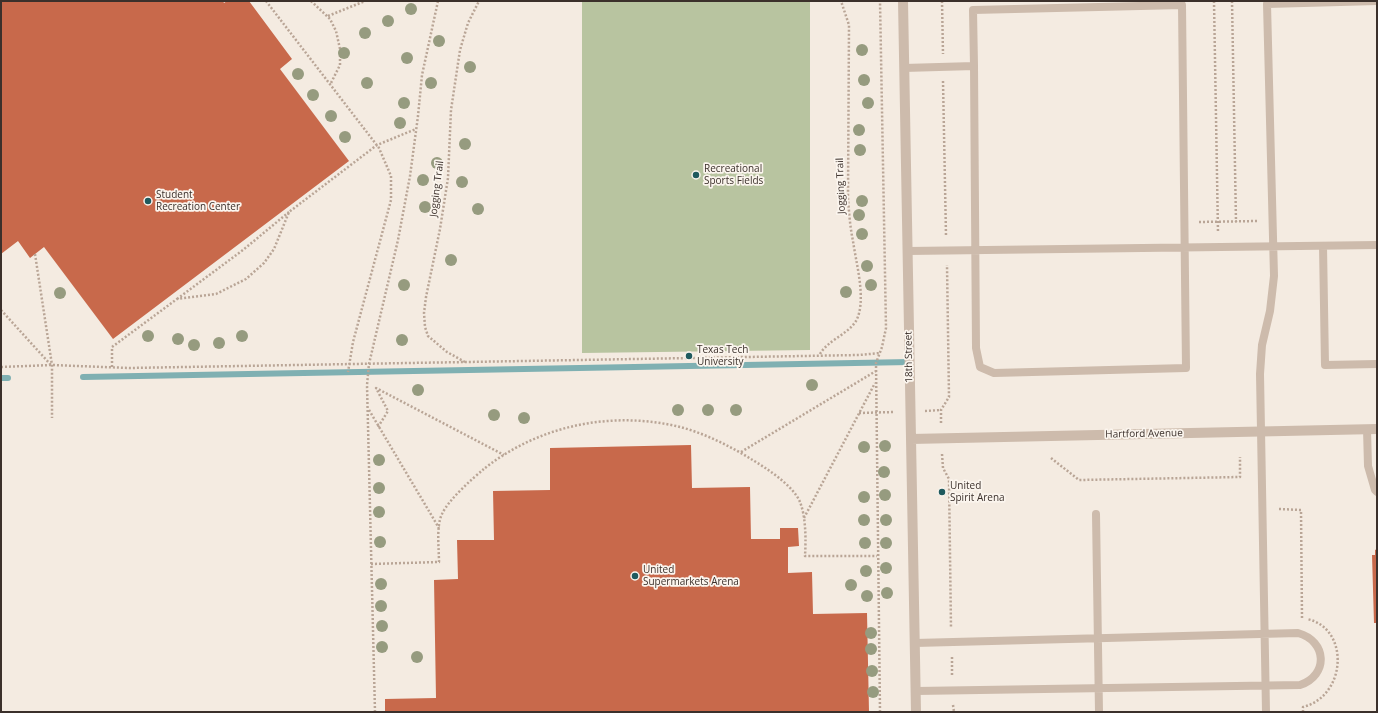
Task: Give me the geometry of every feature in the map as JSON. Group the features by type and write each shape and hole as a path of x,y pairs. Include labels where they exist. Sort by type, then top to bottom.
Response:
{"street":[{"name":"18th Street","path":"903,1 916,712"},
{"name":"Hartford Avenue","path":"911,439 1372,429"}],"lane":[{"path":"1266,712 1260,367 1262,345 1270,311 1274,276 1267,4 1377,1"},
{"path":"1182,5 1186,368 994,373 980,367 976,348 974,66 973,10 1182,5"},
{"path":"904,68 974,66"},
{"path":"908,251 1377,245"},
{"path":"1323,246 1325,365 1377,364"},
{"path":"1372,429 1368,466 1375,490 1377,492"},
{"path":"1096,514 1099,712"},
{"path":"915,643 1298,633 1312,639 1321,657 1318,672 1306,682 1296,685 916,691"}],"path":[{"path":"266,1 377,145 391,176 391,200 353,342 348,372"},
{"path":"311,1 328,16 336,31 340,49 340,66 330,85"},
{"path":"328,16 365,1"},
{"path":"375,712 367,385 369,364 398,240 410,176 422,75 438,1"},
{"name":"Jogging Trail","path":"465,362 444,349 428,336 425,327 424,313 448,178 451,110 460,50 468,23 479,1"},
{"name":"Jogging Trail","path":"820,355 824,349 852,325 858,315 860,304 848,198 849,24 841,1"},
{"path":"880,1 886,328 876,363 877,556 880,712"},
{"path":"942,1 949,397 941,410 943,468 950,479 954,712"},
{"path":"1214,1 1218,247"},
{"path":"1232,1 1236,222"},
{"path":"112,367 112,347 243,250 289,212 377,145 416,129"},
{"path":"177,299 216,294 246,279 264,264 274,250 289,212"},
{"path":"1184,222 1273,221"},
{"path":"35,254 52,365 52,418"},
{"path":"1,310 52,365"},
{"path":"1,366 52,365 129,368 859,355 880,353"},
{"path":"741,453 876,371"},
{"path":"803,519 876,382"},
{"path":"378,427 388,411 376,388 504,455"},
{"path":"368,409 439,528"},
{"path":"371,564 439,562 439,528 442,515 449,504 470,480 516,447 551,432 593,422 630,421 656,422 678,426 712,438 769,470 789,487 800,502 806,529 805,556 877,556"},
{"path":"1051,458 1079,480 1240,477 1240,457"},
{"path":"1279,510 1301,510 1301,618 1317,622 1325,628 1332,637 1337,650 1336,678 1329,690 1320,700 1303,707 1303,712"}],"green space":[{"name":"Recreational Sports Fields","path":"582,1 810,1 810,350 582,353"}],"building":[{"name":"Student Recreation Center","path":"1,1 223,1 224,3 227,1 249,1 292,59 280,69 349,161 113,339 44,247 30,258 18,241 1,254"},
{"name":"United Supermarkets Arena","path":"691,445 692,488 750,487 751,539 780,539 780,528 798,528 799,546 788,547 788,573 812,572 813,614 867,613 869,712 385,712 385,699 436,698 434,580 458,579 457,540 494,540 493,491 550,490 550,448"},
{"path":"1377,549 1377,623 1374,623 1372,555 1375,555 1375,550"}],"waterway":[{"path":"83,377 910,362"},
{"path":"1,378 8,378"}],"place":[{"name":"Recreational Sports Fields","path":"696,175"},
{"name":"Student Recreation Center","path":"148,201"},
{"name":"Texas Tech University","path":"689,356"},
{"name":"United Spirit Arena","path":"942,492"},
{"name":"United Supermarkets Arena","path":"635,576"}]}
